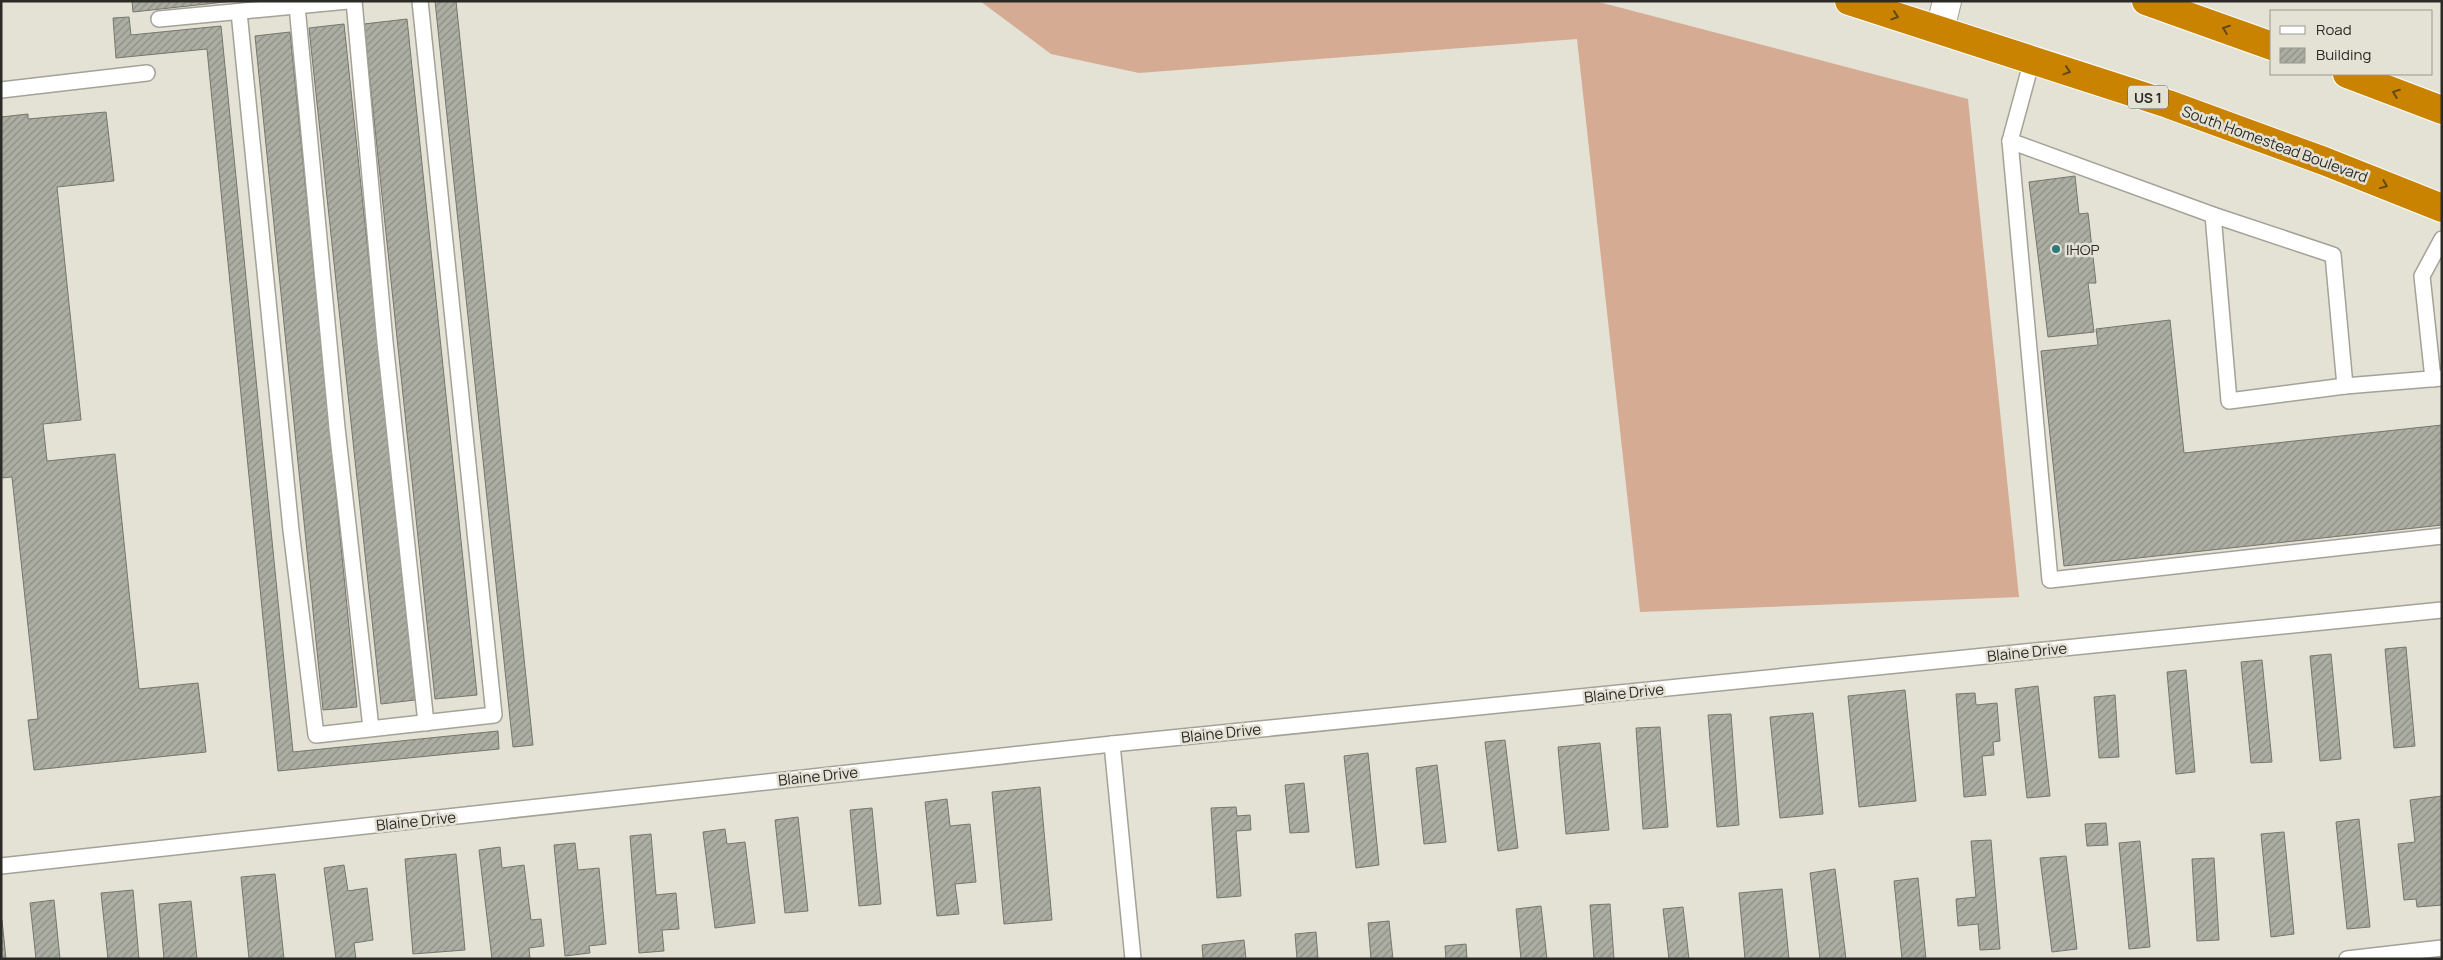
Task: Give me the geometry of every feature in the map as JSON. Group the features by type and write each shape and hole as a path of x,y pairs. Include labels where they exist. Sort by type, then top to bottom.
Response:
{"highway":[{"name":"South Homestead Boulevard","path":"1849,1 2168,104 2324,161 2442,208"},
{"path":"2146,1 2270,45"},
{"path":"2350,75 2442,110"}],"street":[{"path":"1940,30 1947,1"}],"lane":[{"path":"159,19 348,1"},
{"path":"354,1 385,342 426,722"},
{"path":"239,12 291,530 316,735 494,715 420,1"},
{"path":"297,6 336,418 370,728"},
{"path":"2032,60 2010,141 2050,580 2442,536"},
{"path":"1,90 147,73"},
{"path":"2010,141 2213,215 2333,256 2345,386"},
{"path":"2213,215 2229,401 2345,386 2437,378 2422,276 2442,239"},
{"name":"Blaine Drive","path":"1,866 1112,744 2442,610"},
{"path":"1112,744 1133,959"},
{"path":"2347,959 2442,948"}],"shaded area":[{"path":"980,1 1595,1 1968,99 2019,597 1640,612 1577,39 1139,73 1051,54"}],"building":[{"path":"132,1 234,1 133,12"},
{"path":"435,1 456,1 533,745 513,747"},
{"path":"129,17 131,35 221,26 293,752 498,731 499,749 278,771 207,49 116,58 113,18"},
{"path":"407,19 477,695 435,699 364,24"},
{"path":"344,24 415,700 381,704 309,28"},
{"path":"290,32 357,707 323,710 255,36"},
{"path":"106,112 114,181 57,187 81,420 43,424 47,461 115,454 139,689 198,683 206,752 34,770 28,720 38,719 12,477 1,478 1,117 28,114 28,119"},
{"path":"2075,176 2079,214 2088,213 2096,283 2088,283 2094,332 2048,337 2029,182"},
{"path":"2170,320 2184,453 2442,425 2442,525 2064,566 2041,351 2098,345 2096,329"},
{"path":"2406,647 2415,746 2394,748 2385,649"},
{"path":"2331,654 2341,759 2320,761 2310,656"},
{"path":"2262,660 2272,762 2251,763 2241,662"},
{"path":"2186,670 2195,772 2176,774 2167,672"},
{"path":"2038,686 2050,796 2027,798 2015,689"},
{"path":"1905,690 1916,801 1859,807 1848,696"},
{"path":"1975,693 1976,705 1997,703 2000,741 1993,742 1994,755 1982,756 1986,795 1964,797 1956,694"},
{"path":"2115,695 2119,757 2099,758 2094,697"},
{"path":"1813,713 1823,814 1780,818 1770,717"},
{"path":"1731,714 1739,825 1717,827 1708,715"},
{"path":"1660,727 1668,827 1643,829 1636,728"},
{"path":"1505,740 1518,848 1498,851 1485,742"},
{"path":"1600,743 1609,830 1566,834 1558,747"},
{"path":"1368,753 1379,865 1356,868 1344,756"},
{"path":"1437,765 1446,842 1424,844 1416,768"},
{"path":"1304,783 1309,832 1290,833 1285,785"},
{"path":"1040,787 1052,920 1004,924 992,792"},
{"path":"2442,796 2442,905 2417,907 2416,899 2404,900 2398,844 2415,842 2410,800"},
{"path":"947,799 950,826 970,824 976,882 955,884 959,914 937,916 925,802"},
{"path":"1236,807 1237,816 1250,815 1251,830 1236,831 1241,896 1217,898 1211,808"},
{"path":"872,808 881,904 859,906 850,810"},
{"path":"798,817 808,911 785,913 775,820"},
{"path":"2359,819 2370,927 2347,929 2336,822"},
{"path":"2106,823 2108,845 2087,846 2085,824"},
{"path":"725,829 727,844 745,842 755,923 715,928 703,832"},
{"path":"2284,832 2294,934 2271,937 2261,834"},
{"path":"651,834 656,895 676,893 679,929 662,930 664,951 639,953 630,836"},
{"path":"1991,840 2000,949 1980,950 1978,924 1958,926 1956,899 1976,897 1971,841"},
{"path":"2140,841 2150,947 2129,949 2119,843"},
{"path":"575,843 578,870 599,868 606,944 589,946 590,953 565,956 554,845"},
{"path":"500,847 502,868 524,865 531,920 541,919 544,946 529,948 530,959 492,959 479,850"},
{"path":"456,854 465,950 413,954 405,859"},
{"path":"2066,856 2077,949 2052,952 2040,858"},
{"path":"2214,858 2219,940 2197,941 2192,859"},
{"path":"344,865 348,891 367,888 373,940 354,943 356,959 336,959 324,868"},
{"path":"1835,869 1846,959 1820,959 1810,873"},
{"path":"275,874 284,959 249,959 241,877"},
{"path":"1918,878 1926,959 1902,959 1894,881"},
{"path":"1782,889 1789,959 1745,959 1739,893"},
{"path":"133,890 139,959 108,959 101,893"},
{"path":"54,900 60,959 36,959 30,903"},
{"path":"191,901 197,959 164,959 159,904"},
{"path":"1610,904 1614,959 1594,959 1590,905"},
{"path":"1541,906 1547,959 1521,959 1516,909"},
{"path":"1683,907 1689,959 1669,959 1663,909"},
{"path":"2,920 6,959 1,959"},
{"path":"1389,921 1393,959 1371,959 1368,923"},
{"path":"1316,932 1318,959 1297,959 1295,934"},
{"path":"1244,940 1246,959 1203,959 1202,945"},
{"path":"1466,944 1467,959 1446,959 1445,946"}],"place":[{"name":"IHOP","path":"2056,249"}]}
